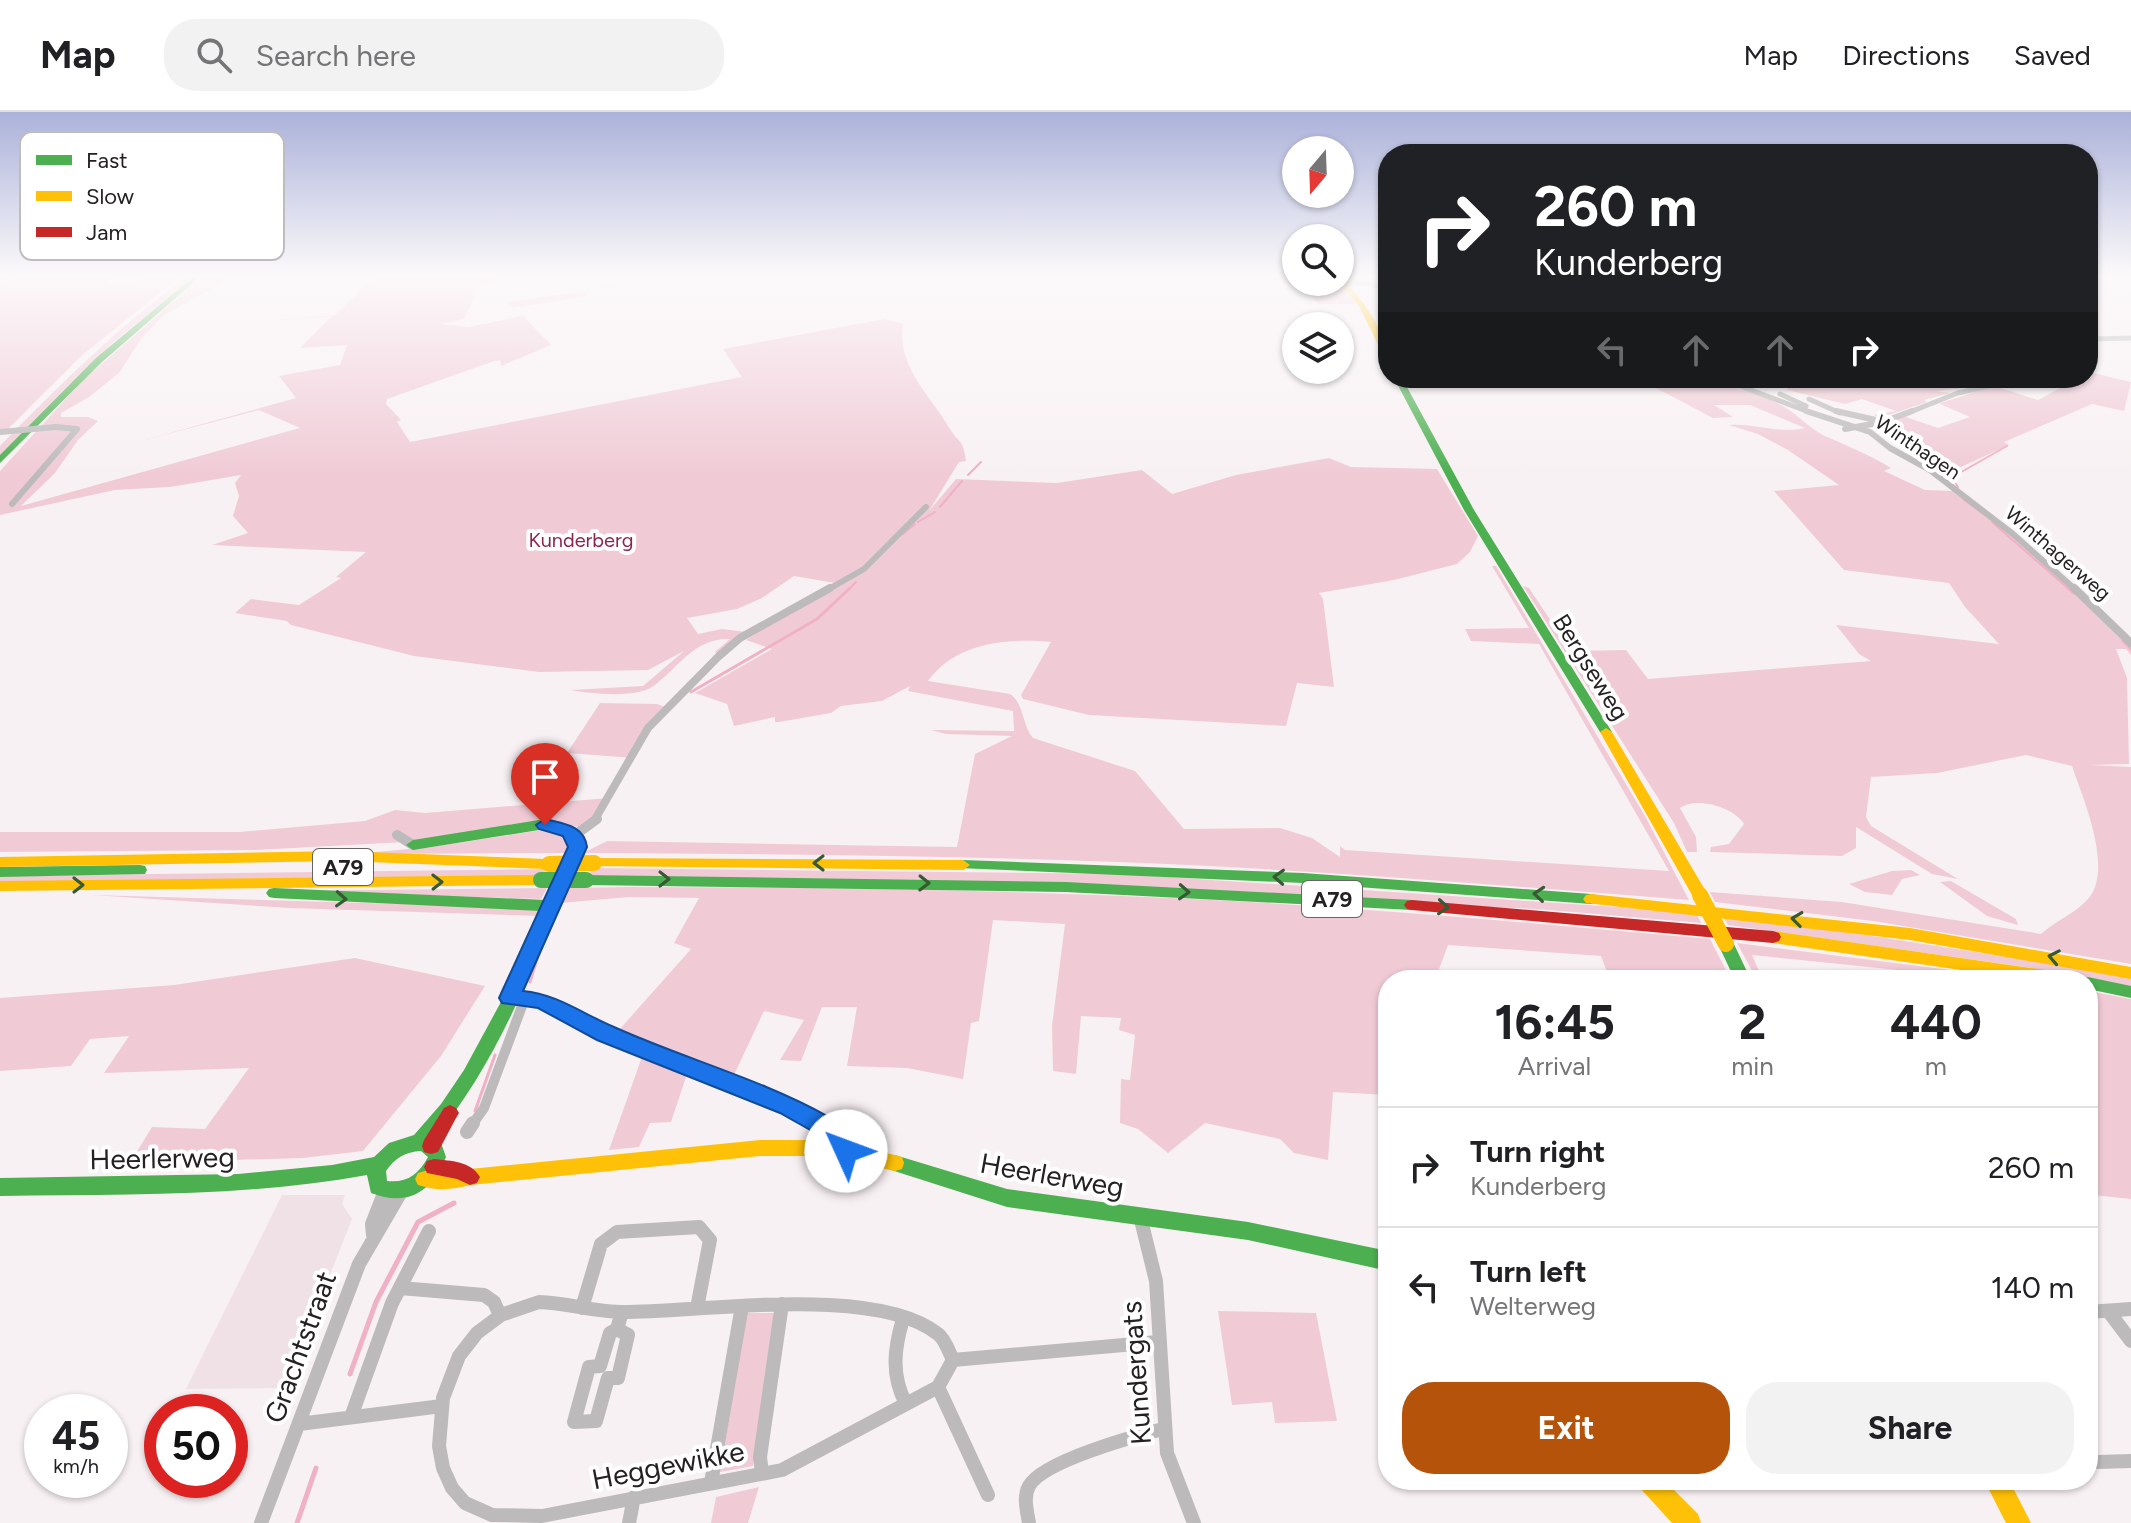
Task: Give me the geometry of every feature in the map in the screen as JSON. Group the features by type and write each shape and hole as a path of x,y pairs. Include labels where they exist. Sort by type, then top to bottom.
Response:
{"main road":[{"path":"0,442 103,343"},
{"path":"0,460 119,343"},
{"name":"Bergseweg","path":"1403,388 1442,467 1607,733 1700,895 1738,970"},
{"path":"413,845 539,825 560,827 575,835 576,853 487,1049 451,1109 449,1120 426,1144 393,1150 376,1170 376,1184 385,1191 401,1191 429,1173 437,1157 426,1144"},
{"name":"A79","path":"276,857 413,845"},
{"name":"A79","path":"0,862 276,857 430,858 547,864"},
{"name":"A79","path":"0,872 815,862 1149,870 1478,889 1717,910 1872,927 2131,973"},
{"name":"A79","path":"0,886 586,880 1032,886 1420,905 1808,940 2007,970"},
{"name":"A79","path":"200,884 342,899 551,906"},
{"path":"2098,985 2131,992"},
{"name":"Heerlerweg","path":"429,1173 452,1182 470,1177 750,1149 824,1148 894,1162 1007,1198 1271,1235 1378,1259"},
{"name":"Heerlerweg","path":"0,1187 213,1183 326,1176 341,1179 376,1170"},
{"path":"1658,1490 1689,1523"},
{"path":"2001,1490 2019,1523"}],"street":[{"name":"Winthagen","path":"1742,388 1860,428 1930,470 1959,493"},
{"path":"1883,422 1958,393 1981,388"},
{"name":"Winthagen","path":"1758,395 1782,393 1829,416 1840,413"},
{"name":"Winthagen","path":"1809,399 1840,413 1883,422"},
{"name":"Winthagen","path":"1860,428 1883,422"},
{"path":"0,432 56,427 77,429 12,504"},
{"path":"1845,429 1860,428"},
{"name":"Winthagerweg","path":"1959,493 2085,597 2131,643"},
{"path":"575,835 598,819 651,724 718,657 740,638 864,569 926,507"},
{"path":"397,835 413,845"},
{"path":"510,998 541,1000 605,1033 788,1106 821,1125 825,1135 824,1148"},
{"path":"467,1132 484,1108 525,998"},
{"path":"487,1049 505,1049"},
{"name":"Grachtstraat","path":"373,1235 372,1224 385,1191"},
{"name":"Grachtstraat","path":"261,1523 329,1339 373,1235 384,1225 401,1191"},
{"name":"Kundergats","path":"1140,1216 1156,1281 1163,1429 1167,1453 1194,1523"},
{"path":"582,1308 601,1244 608,1236 617,1232 699,1227 710,1240 697,1308"},
{"path":"351,1417 400,1288 429,1231"},
{"path":"400,1288 484,1295 494,1302 500,1315"},
{"name":"Heggewikke","path":"938,1387 782,1470 515,1518 489,1514 466,1504 448,1482 441,1466 438,1438 442,1406 454,1366 465,1346 500,1315 539,1302 622,1312 782,1304 855,1308 903,1319 943,1334 953,1351 953,1360"},
{"path":"762,1473 760,1457 782,1304"},
{"path":"711,1483 742,1306"},
{"path":"2098,1312 2131,1309"},
{"path":"617,1329 628,1335 618,1378 608,1378 596,1421 574,1422 589,1367 600,1366 610,1333 617,1329 622,1312"},
{"path":"2109,1312 2131,1341"},
{"path":"903,1319 895,1344 894,1368 906,1404"},
{"path":"988,1495 938,1387 953,1360 1158,1342"},
{"path":"299,1424 442,1406"},
{"path":"1029,1523 1024,1496 1026,1487 1035,1478 1104,1444 1163,1429"},
{"path":"2098,1462 2131,1461"},
{"path":"629,1523 634,1497"}],"shaded area":[{"path":"282,1195 345,1195 342,1204 352,1219 285,1388 186,1389"}],"green space":[{"path":"0,343 98,343 6,431 0,431"},
{"path":"106,343 113,343 0,457 0,446"},
{"name":"Kunderberg","path":"126,343 139,343 119,373 89,397 61,413 61,417 88,417 98,421 78,440 55,473 21,506 300,428 259,410 145,440 296,398 279,376 340,365 347,345 300,348 305,343 551,345 501,366 500,360 494,361 387,399 386,404 401,420 397,422 410,442 742,377 723,349 756,343 903,343 917,380 965,454 966,461 959,462 929,511 956,479 1057,483 1142,470 1172,494 1236,475 1329,458 1351,467 1437,469 1478,536 1470,552 1457,564 1394,580 1319,593 1323,599 1334,687 1297,683 1286,726 1089,715 1023,699 1021,695 1051,642 1000,642 968,650 940,668 928,681 1010,694 1018,703 1033,738 1135,771 1184,829 1280,828 1312,838 1340,857 1340,846 1345,850 1669,871 1539,644 1471,641 1465,629 1529,628 1492,566 1496,566 1645,816 1689,900 1188,865 916,856 583,853 607,841 957,847 975,754 1012,736 946,734 931,730 1014,731 1013,711 908,691 910,686 882,701 841,706 831,713 779,722 775,722 775,717 734,726 727,704 695,693 772,649 746,640 835,583 794,576 762,598 737,609 687,618 698,634 722,629 746,632 717,654 715,652 730,639 706,643 652,687 624,694 571,690 643,686 684,651 648,670 539,672 414,656 291,625 287,621 235,613 251,599 299,605 341,578 336,577 366,552 212,545 248,533 233,516 239,496 235,483 241,475 170,487 115,490 0,515 0,471 83,380"},
{"path":"2098,374 2131,382 2124,411 2092,404 2004,442 2009,445 1952,471 1936,466 1931,468 1912,457 1929,452 1910,444 1912,442 1904,438 1903,431 1884,421 1931,406 1906,417 1938,428 1970,417 1939,403 1988,388 2000,388 2038,400 2060,388 2098,388"},
{"path":"1656,388 1735,388 1764,397 1781,405 1825,436 1891,468 1884,471 1925,490 1954,491 2081,594 2131,646 2131,655 2126,649 2116,649 2127,678 2129,764 2090,765 2131,767 2131,964 1873,921 1715,902 1710,892 1842,902 2041,934 2087,900 2095,887 2098,871 2094,834 2072,766 2026,755 1937,773 1871,777 1866,817 1871,826 1958,879 1932,874 1856,827 1856,848 1842,856 1710,852 1711,847 1729,844 1744,824 1724,808 1705,803 1680,808 1696,837 1697,852 1687,852 1674,823 1523,586 1529,588 1571,651 1626,650 1648,679 1871,661 1859,654 1836,625 1999,644 1965,607 1949,583 1844,570 1774,491 1839,485 1788,450 1758,434 1729,425 1787,430 1805,428 1750,405 1714,405 1733,417 1713,418"},
{"path":"1963,388 1936,391 1951,393 1880,418 1874,415 1896,411 1862,399 1845,404 1787,390"},
{"path":"600,703 657,704 671,709 648,732 634,758 567,753"},
{"path":"609,798 597,818 579,827 553,822 424,841 256,850 0,852 0,832 240,832 365,821 395,810 425,813"},
{"path":"542,830 570,836 571,853 353,854 431,847"},
{"path":"593,868 1122,874 1662,910 1697,914 1701,923 1537,909 589,875"},
{"path":"546,869 543,876 0,882 0,876"},
{"path":"1911,870 1920,875 1902,879 1892,895 1865,892 1849,884 1892,871"},
{"path":"1951,881 2016,919 2018,925 1987,916 1940,882"},
{"path":"547,888 541,899 275,891"},
{"path":"568,888 841,888 1257,902 1710,939 1726,970 1606,970 1601,956 1448,945 1439,970 1378,970 1378,1094 1333,1092 1328,1160 1294,1153 1280,1139 1205,1123 1168,1153 1138,1129 1120,1123 1121,1079 1130,1080 1135,1035 1119,1030 1121,1018 1081,1016 1076,1074 1053,1071 1052,1026 1065,924 993,920 979,1021 971,1023 963,1079 907,1068 847,1066 857,1007 822,1007 801,1061 780,1060 804,1020 764,1011 734,1075 619,1030 691,949 674,943 699,898 628,897 561,903"},
{"path":"92,895 544,908 540,916 289,908"},
{"path":"1723,916 1788,923 2092,970 2042,970 1728,925"},
{"path":"1737,943 1951,970 1898,970 1752,955 1759,970 1752,970"},
{"path":"355,958 485,986 441,1056 363,1151 303,1158 130,1163 152,1127 205,1129 249,1068 104,1073 129,1036 90,1039 71,1066 0,1071 0,998 174,985"},
{"path":"2098,971 2131,976 2131,988 2098,981"},
{"path":"2098,993 2131,999 2131,1199 2098,1196"},
{"path":"644,1051 689,1068 671,1122 650,1123 639,1147 609,1150"},
{"path":"1218,1311 1316,1313 1337,1421 1275,1423 1272,1402 1232,1405"},
{"path":"747,1313 776,1313 753,1466 720,1472"},
{"path":"759,1487 748,1523 711,1523 716,1497"}],"waterway":[{"path":"1958,487 1954,481 1956,475 2007,446"},
{"path":"968,475 981,462"},
{"path":"940,507 962,481"},
{"path":"1963,499 1985,515"},
{"path":"918,522 935,512"},
{"path":"1992,522 2070,590"},
{"path":"903,534 915,524"},
{"path":"850,588 856,582"},
{"path":"691,692 817,619 850,588"},
{"path":"2068,588 2074,593"},
{"path":"2123,641 2131,649"},
{"path":"530,982 541,946"},
{"path":"475,1111 495,1055"},
{"path":"350,1374 376,1302 418,1222 454,1203"},
{"path":"297,1523 316,1468"}],"traffic: fast":[{"path":"0,460 119,343"},
{"path":"1403,388 1469,510 1606,732"},
{"path":"413,845 539,825 561,829 577,844 492,1039 447,1110 420,1142"},
{"path":"963,865 1303,878 1591,899"},
{"path":"0,872 140,870"},
{"path":"541,880 586,880"},
{"path":"586,880 1066,887 1412,905"},
{"path":"274,893 551,906"},
{"path":"1726,944 1738,970"},
{"path":"2098,985 2131,992"},
{"path":"424,1143 434,1149 437,1157 421,1181 397,1191 378,1187 376,1170 385,1158 402,1146 424,1143"},
{"path":"895,1163 1007,1198 1248,1231 1378,1259"},
{"path":"0,1187 238,1183 378,1165"}],"traffic: slow":[{"path":"1606,732 1700,895"},
{"path":"0,862 342,856 545,864"},
{"path":"594,863 963,865"},
{"path":"549,864 594,863"},
{"path":"0,886 541,880"},
{"path":"1700,895 1726,944"},
{"path":"1591,899 1910,934 2131,973"},
{"path":"1773,937 2003,970"},
{"path":"425,1179 452,1182 470,1177 760,1148 824,1148 895,1163"},
{"path":"1658,1490 1689,1523"},
{"path":"2001,1490 2019,1523"}],"traffic: jam":[{"path":"1412,905 1773,937"},
{"path":"431,1146 450,1113"},
{"path":"434,1167 461,1171 470,1177"}],"route":[{"path":"545,825 557,826 575,835 577,847 510,998 541,1000 605,1033 788,1106 821,1125 825,1135 824,1148 846,1151"}]}
